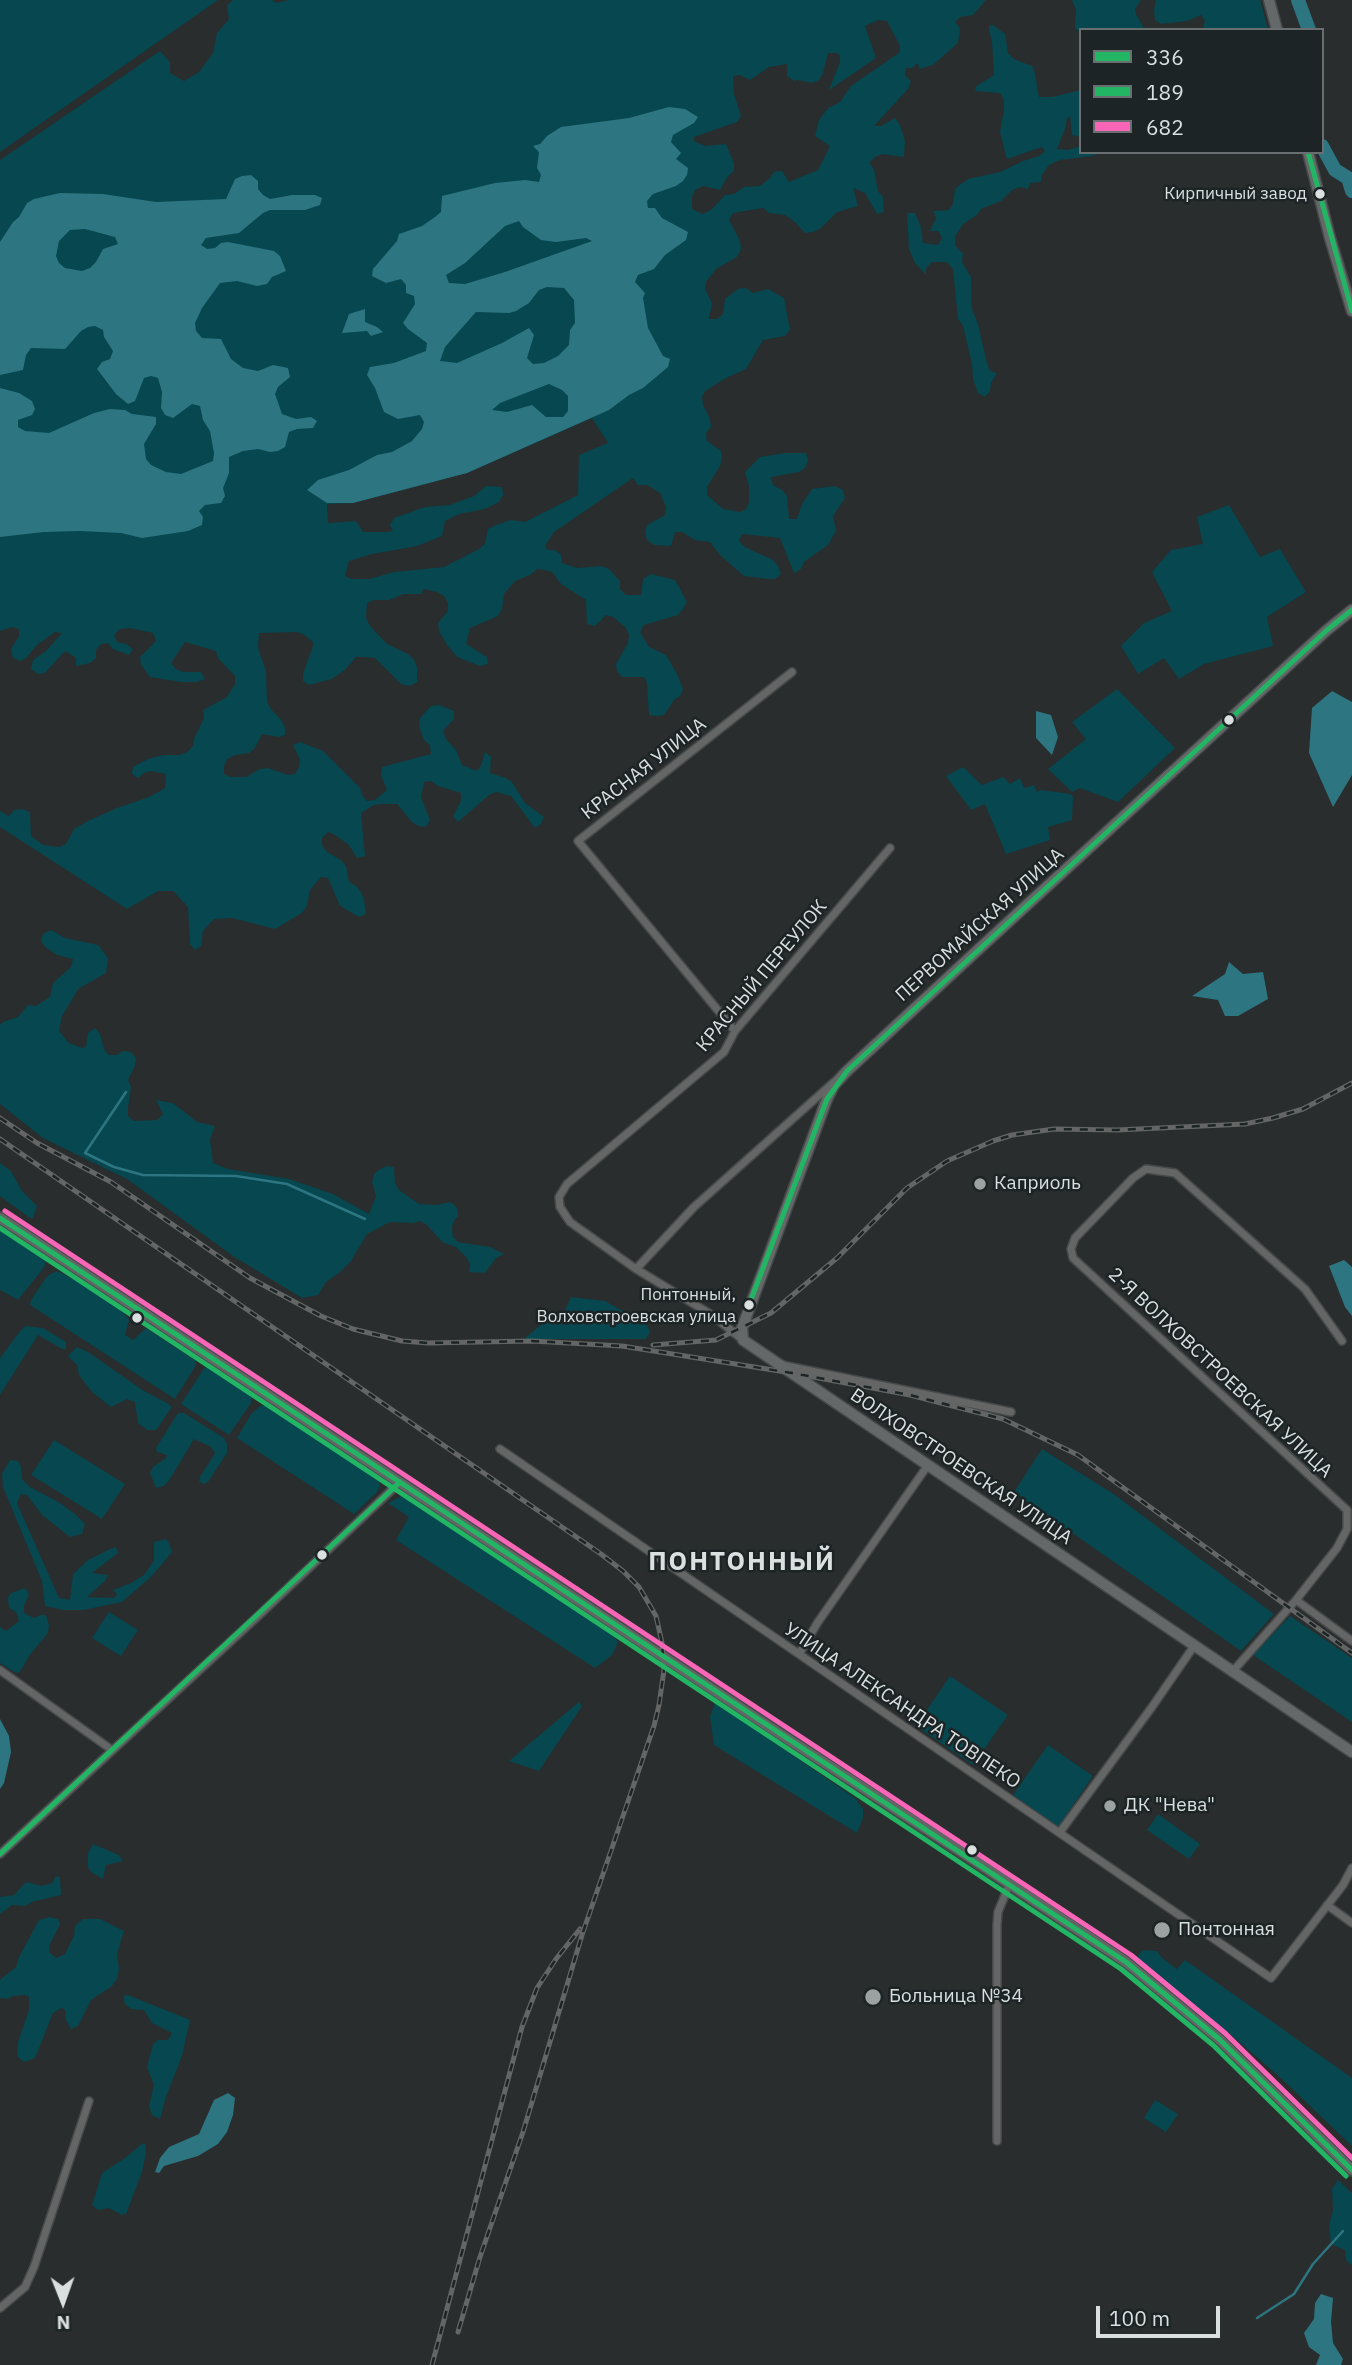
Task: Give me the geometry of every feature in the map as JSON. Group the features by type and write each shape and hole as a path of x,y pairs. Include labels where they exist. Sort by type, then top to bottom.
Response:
{"main road":[{"path":"0,1218 1010,1883 1129,1965 1185,2009 1352,2170"}],"street":[{"path":"1269,0 1276,28"},
{"path":"1308,154 1329,238 1352,312"},
{"name":"ПЕРВОМАЙСКАЯ УЛИЦА","path":"743,1339 742,1328 749,1305 827,1098 847,1071 1352,610"},
{"name":"КРАСНАЯ УЛИЦА","path":"735,1031 578,841 792,673"},
{"name":"КРАСНЫЙ ПЕРЕУЛОК","path":"559,1202 567,1184 724,1052 735,1031 890,848"},
{"path":"636,1269 694,1207 847,1071"},
{"name":"2-Я ВОЛХОВСТРОЕВСКАЯ УЛИЦА","path":"1296,1600 1337,1548 1347,1529 1347,1510 1073,1258 1071,1249 1075,1238 1133,1178 1146,1169 1175,1172 1305,1289 1342,1342"},
{"name":"ВОЛХОВСТРОЕВСКАЯ УЛИЦА","path":"559,1202 570,1222 636,1269 712,1315 780,1365 1352,1752"},
{"path":"780,1365 1011,1412"},
{"name":"УЛИЦА АЛЕКСАНДРА ТОВПЕКО","path":"500,1449 1271,1978 1327,1905"},
{"path":"799,1654 818,1622 928,1465"},
{"path":"0,1854 400,1482"},
{"path":"1233,1671 1296,1600 1352,1641"},
{"path":"1060,1832 1194,1646"},
{"path":"0,1670 112,1750"},
{"path":"1352,1868 1327,1905 1352,1923"},
{"path":"997,2141 997,1925 998,1912 1010,1883"},
{"path":"0,2308 25,2287 34,2267 89,2101"}],"shaded area":[{"path":"0,0 218,0 0,152"},
{"path":"233,0 272,0 276,3 289,0 986,0 973,15 960,17 955,22 960,28 958,43 933,65 920,69 917,63 912,68 906,68 905,75 911,81 908,89 874,126 881,126 895,118 905,141 904,157 882,154 869,163 874,169 878,191 883,197 884,212 877,214 865,193 853,188 858,206 837,212 820,229 813,232 805,233 785,215 769,213 763,208 733,213 729,220 740,241 741,249 737,257 716,269 706,282 705,289 712,303 709,319 717,319 723,314 725,299 738,289 746,288 753,293 768,289 784,298 790,330 785,336 763,340 746,369 705,391 702,397 703,405 711,427 706,433 707,441 721,451 722,458 707,487 707,495 723,509 740,512 746,509 749,502 749,486 745,472 760,457 806,453 808,460 805,468 799,472 771,477 773,485 787,496 789,519 797,519 802,504 812,489 835,486 843,490 845,498 833,516 836,531 828,545 804,562 801,569 794,573 780,538 742,534 739,541 745,547 773,560 781,574 775,579 744,576 720,555 710,542 695,540 682,532 675,532 671,546 654,545 647,540 647,525 665,515 666,507 660,493 647,485 638,485 633,478 554,532 545,546 561,555 562,563 577,568 602,566 609,569 620,581 620,589 626,595 641,595 643,579 651,574 675,580 687,602 683,609 678,615 644,625 640,632 649,647 666,655 683,689 664,715 649,715 647,683 644,677 622,677 617,671 616,664 628,643 626,628 613,617 606,615 595,626 587,624 586,600 561,584 552,572 545,570 537,569 515,581 504,594 498,616 470,628 466,644 487,657 488,664 480,666 457,657 447,645 439,631 438,623 448,611 448,603 444,596 437,592 423,589 422,594 404,594 389,600 367,603 366,618 370,626 387,644 408,654 414,660 417,682 410,686 401,684 375,658 366,657 356,657 345,670 332,679 309,685 303,681 303,674 314,643 296,632 259,633 258,648 266,671 267,702 282,721 285,735 278,737 262,734 255,748 249,753 227,759 224,774 246,777 260,769 268,768 288,775 295,774 300,760 293,745 300,742 323,751 360,788 367,801 375,800 387,790 381,775 382,767 431,754 430,745 424,740 419,726 420,718 431,706 439,705 454,711 454,719 443,731 462,765 477,771 485,752 491,757 490,773 512,782 525,803 544,817 541,824 535,828 511,796 496,792 458,822 453,816 461,801 461,793 431,781 424,782 421,797 430,820 426,827 412,822 397,804 381,804 361,813 365,856 357,858 349,845 328,832 322,838 322,845 327,852 346,866 349,882 356,886 364,899 366,914 359,917 340,906 328,878 321,877 310,890 307,906 302,913 275,929 232,918 214,919 203,931 201,946 195,950 190,944 188,907 173,891 158,891 127,909 0,827 0,811 9,816 14,810 22,809 30,812 31,836 43,845 59,847 66,844 74,829 88,821 165,788 166,774 151,771 138,778 132,774 133,767 148,759 187,752 193,746 204,718 203,710 227,697 235,684 235,676 218,658 216,651 185,642 171,663 183,672 201,672 205,679 181,682 150,677 141,665 140,657 156,641 153,633 130,628 120,629 114,635 117,642 133,649 129,655 113,649 108,643 101,644 96,650 96,658 90,663 76,666 76,658 65,651 45,673 38,674 31,669 33,660 46,651 62,633 55,632 20,661 13,658 11,649 19,636 19,629 12,627 0,631 0,160 160,51 170,62 170,73 184,81 199,72 213,53 217,33 229,19 227,5","holes":["878,20 887,21 900,46 900,52 851,86 840,102 828,108 819,120 815,136 830,146 818,170 789,182 782,171 774,172 760,186 744,187 734,194 725,195 711,210 703,214 692,209 695,190 703,186 720,190 734,171 734,163 726,144 705,146 694,141 694,137 737,122 741,116 734,94 733,76 740,75 750,80 769,67 787,64 787,76 794,81 812,83 819,80 823,73 828,53 836,53 840,55 840,62 829,90 876,58 865,26","592,418 608,443 579,455 578,495 525,522 511,520 488,529 485,544 444,567 394,572 369,579 351,579 345,576 349,561 417,546 442,536 445,521 499,502 503,495 502,487 486,486 474,496 450,505 425,507 394,518 390,525 393,531 386,532 363,532 356,521 328,523 327,504 353,503 467,473"]},
{"path":"1072,0 1141,0 1135,9 1144,28 1079,28 1079,31 1075,28 1076,10"},
{"path":"1156,0 1260,0 1267,28 1203,28 1205,21 1201,15 1187,21 1161,24 1155,20"},
{"path":"993,25 1005,34 1008,53 1014,59 1032,66 1039,97 1079,90 1079,137 1072,135 1070,116 1057,149 1068,150 1079,147 1079,154 1098,154 1060,160 1049,165 1041,182 1030,183 1028,189 1020,187 1012,190 1001,201 981,209 963,224 955,237 955,245 963,254 962,262 971,277 972,309 987,363 990,371 997,373 985,397 978,393 973,379 963,326 958,319 953,269 947,262 932,262 926,268 926,275 915,263 909,249 907,213 915,213 921,227 923,243 938,245 942,238 938,231 930,231 936,218 933,211 949,210 953,204 955,189 968,179 1000,172 1045,151 1042,147 1007,159 1000,132 1004,100 1000,93 976,91 978,85 994,75 989,26"},
{"path":"669,107 685,109 698,117 694,123 673,135 671,142 681,153 676,159 688,168 687,175 676,186 653,194 647,201 648,208 655,208 662,218 688,232 686,240 665,255 654,269 638,275 635,282 645,293 643,298 648,328 663,356 670,359 668,367 643,388 609,410 467,473 353,503 327,503 307,490 318,480 349,470 377,455 392,452 412,441 422,429 424,422 420,415 398,419 384,412 367,375 370,367 394,363 426,351 427,343 403,323 415,304 414,296 406,293 406,285 401,279 386,283 372,276 373,269 397,241 399,234 422,226 441,212 442,196 495,183 525,180 539,182 539,152 533,146 540,144 561,127 629,118","holes":["519,221 541,240 556,242 586,238 592,241 465,284 449,283 446,275 465,263 505,226","547,287 564,288 574,300 575,323 570,330 569,345 558,356 544,363 533,364 527,358 534,335 529,328 457,363 440,361 445,347 476,312 516,311 529,303 539,290","549,384 568,396 568,411 563,417 546,417 532,405 507,412 492,410 500,403"]},
{"path":"251,175 258,181 258,189 270,199 315,195 322,198 320,205 305,210 270,210 239,233 206,238 201,245 207,249 228,242 274,251 280,256 286,271 272,277 267,284 257,286 237,281 220,283 202,308 195,323 196,331 202,338 221,339 231,359 243,368 258,371 273,365 288,368 290,377 278,387 275,394 282,414 296,419 311,417 317,421 313,428 289,432 285,447 278,451 258,449 229,457 229,473 223,488 225,496 221,503 205,505 199,511 203,517 202,525 188,531 142,538 121,533 80,531 0,537 0,388 19,393 32,401 35,409 32,415 18,420 18,427 25,431 49,433 94,413 110,409 125,410 132,414 156,417 156,424 144,444 146,459 151,465 166,472 181,474 213,461 214,453 210,431 203,420 200,406 192,404 173,418 165,415 161,408 162,392 158,378 144,378 135,401 128,404 116,394 97,369 102,362 110,359 113,351 104,337 103,330 95,326 81,331 65,349 31,348 26,355 23,370 0,375 0,242 13,222 27,203 60,193 103,194 156,202 226,199 235,179","holes":["85,229 115,237 118,244 103,249 96,262 82,271 65,268 56,256 59,241 70,230"]},
{"path":"365,309 365,322 383,332 371,336 367,331 342,333 349,314"},
{"path":"1229,505 1260,557 1280,549 1306,592 1267,617 1273,646 1204,664 1179,679 1164,658 1138,674 1121,646 1144,623 1172,611 1152,572 1171,550 1203,544 1197,517"},
{"path":"1117,689 1175,748 1118,802 1080,788 1072,792 1048,769 1086,739 1072,722"},
{"path":"1332,691 1352,702 1352,775 1333,807 1309,753 1312,708"},
{"path":"1036,711 1051,715 1058,737 1052,755 1036,738"},
{"path":"963,767 982,785 1003,777 1010,784 1020,778 1024,788 1034,785 1037,792 1041,790 1071,794 1072,820 1048,827 1050,840 1006,854 985,804 971,810 946,776"},
{"path":"51,930 65,938 98,945 108,958 106,973 78,989 62,1016 59,1031 69,1043 82,1048 86,1047 88,1033 95,1028 109,1055 117,1055 123,1051 131,1052 136,1058 128,1080 131,1087 128,1116 134,1121 157,1120 163,1114 156,1100 173,1103 197,1122 215,1126 210,1140 213,1163 228,1169 289,1179 333,1194 369,1214 376,1196 372,1182 374,1174 387,1166 394,1167 395,1183 399,1190 419,1204 451,1202 457,1208 458,1216 452,1229 453,1237 458,1242 490,1247 504,1254 496,1258 485,1273 469,1272 467,1258 456,1247 442,1242 427,1225 420,1221 390,1222 367,1234 351,1261 326,1282 318,1295 302,1298 233,1256 127,1179 43,1138 0,1104 0,1025 18,1017 28,1005 36,1006 50,997 53,983 71,967 73,959 57,955 41,941 43,934"},
{"path":"1229,962 1243,974 1263,972 1268,999 1238,1016 1225,1016 1218,1000 1192,996 1225,974"},
{"path":"0,1163 11,1171 22,1191 37,1206 33,1218 0,1196"},
{"path":"0,1230 45,1260 45,1266 18,1300 0,1290"},
{"path":"1344,1260 1352,1267 1352,1316 1345,1307 1329,1266"},
{"path":"57,1271 97,1291 121,1310 129,1320 125,1335 133,1340 146,1328 195,1360 196,1365 175,1399 30,1305 47,1276"},
{"path":"571,1297 605,1301 647,1325 650,1332 646,1339 524,1339 544,1322 562,1317"},
{"path":"26,1326 43,1328 66,1342 66,1349 38,1335 0,1395 0,1358"},
{"path":"77,1347 172,1407 156,1430 147,1430 138,1423 135,1402 127,1399 111,1407 92,1392 79,1375 77,1365 68,1356"},
{"path":"205,1367 251,1396 251,1403 229,1435 181,1404"},
{"path":"265,1405 377,1478 380,1486 377,1492 354,1514 237,1438 251,1414"},
{"path":"178,1413 184,1413 224,1438 227,1453 208,1482 203,1484 199,1481 200,1477 215,1453 211,1447 194,1439 170,1479 164,1486 156,1488 150,1473 167,1455 157,1452 156,1448"},
{"path":"54,1440 125,1484 102,1519 31,1475"},
{"path":"1042,1449 1115,1495 1274,1614 1241,1651 1014,1492"},
{"path":"10,1460 18,1461 22,1479 30,1487 60,1503 85,1524 82,1534 70,1537 42,1515 27,1495 21,1494 17,1503 59,1598 70,1600 73,1574 88,1560 110,1549 116,1547 118,1553 92,1573 108,1575 87,1597 114,1598 117,1594 113,1590 144,1575 154,1560 154,1542 166,1539 172,1552 152,1576 122,1602 83,1610 45,1606 42,1581 3,1487 2,1474"},
{"path":"402,1496 412,1500 610,1632 618,1642 612,1655 595,1668 396,1540 409,1517 388,1503"},
{"path":"25,1588 29,1594 24,1613 34,1618 46,1615 49,1625 48,1633 20,1672 16,1673 0,1663 0,1627 6,1631 19,1621 16,1612 9,1608 8,1598 11,1593"},
{"path":"109,1612 138,1630 121,1656 92,1638"},
{"path":"1290,1616 1352,1658 1352,1722 1253,1655"},
{"path":"950,1676 1008,1715 973,1765 916,1726"},
{"path":"579,1702 582,1706 539,1771 509,1761"},
{"path":"715,1702 855,1798 863,1809 863,1818 857,1833 714,1745 710,1717"},
{"path":"0,1719 9,1736 11,1752 4,1783 0,1789"},
{"path":"1048,1745 1093,1776 1058,1827 1013,1795"},
{"path":"1158,1814 1200,1844 1189,1859 1147,1830"},
{"path":"93,1844 119,1855 123,1861 106,1865 103,1879 88,1867 88,1853"},
{"path":"56,1876 60,1877 61,1895 25,1906 12,1905 0,1914 0,1897 14,1895 26,1882 42,1886 52,1883"},
{"path":"49,1917 58,1919 60,1924 49,1946 49,1952 56,1958 65,1954 74,1936 75,1926 83,1919 100,1919 124,1931 117,1954 119,1969 112,1986 91,2000 78,2026 71,2029 65,2010 61,2008 53,2013 35,2058 24,2062 17,2056 18,2042 29,2010 29,1997 25,1995 0,1998 0,1980 16,1967 39,1920"},
{"path":"1143,1950 1157,1951 1177,1969 1185,1960 1352,2078 1352,2146 1282,2079 1223,2028 1135,1959"},
{"path":"128,1995 190,2020 182,2056 160,2119 152,2115 149,2106 154,2085 147,2067 153,2044 158,2040 168,2040 172,2033 152,2023 144,2010 131,2009 125,2004 123,1996"},
{"path":"228,2093 235,2098 233,2115 227,2132 218,2144 198,2156 164,2166 159,2173 155,2172 160,2158 169,2147 199,2134 214,2100"},
{"path":"1155,2100 1178,2114 1166,2132 1144,2118"},
{"path":"143,2143 146,2145 146,2153 142,2172 126,2214 122,2215 109,2208 98,2210 92,2205 102,2173"},
{"path":"1338,2180 1352,2193 1352,2265 1346,2260 1345,2250 1331,2244 1329,2226 1333,2210 1332,2189"},
{"path":"1321,2294 1333,2298 1333,2343 1343,2359 1341,2365 1316,2365 1320,2355 1309,2347 1304,2333 1314,2319 1315,2303"}],"waterway":[{"path":"1298,0 1308,28"},
{"path":"1324,150 1335,170 1348,178 1352,191"},
{"path":"126,1092 85,1153 114,1167 143,1175 236,1176 287,1184 365,1219"},
{"path":"1257,2318 1294,2294 1313,2264 1343,2231"}],"railway":[{"path":"653,1345 716,1340 771,1313 837,1258 907,1188 947,1161 993,1141 1012,1135 1054,1129 1117,1130 1245,1124 1303,1109 1352,1083"},
{"path":"0,1118 37,1143 111,1182 250,1278 321,1316 353,1329 402,1341 428,1343 532,1341 622,1346 910,1395 1003,1419 1078,1455 1352,1653"},
{"path":"0,1139 601,1554 639,1587 656,1616 664,1670 654,1726 582,1935 523,2132 480,2257 458,2332"},
{"path":"432,2365 522,2027 537,1988 580,1929"}],"transit line":[{"path":"1309,154 1352,311"},
{"path":"749,1305 827,1099 847,1071 1352,610"},
{"name":"682","path":"5,1211 1131,1955 1225,2033 1352,2158"},
{"name":"336","path":"0,1218 1126,1962 1219,2039 1352,2170"},
{"name":"189","path":"0,1228 1121,1969 1213,2045 1346,2176"},
{"name":"336","path":"0,1854 400,1482"}],"place":[{"name":"Кирпичный завод","path":"1320,194"},
{"name":"Каприоль","path":"980,1184"},
{"name":"Понтонный, Волховстроевская улица","path":"749,1305"},
{"name":"ДК \"Нева\"","path":"1110,1806"},
{"name":"Понтонная","path":"1162,1930"},
{"name":"Больница №34","path":"873,1997"}],"district":[{"name":"ПОНТОННЫЙ","path":"742,1562"}]}
